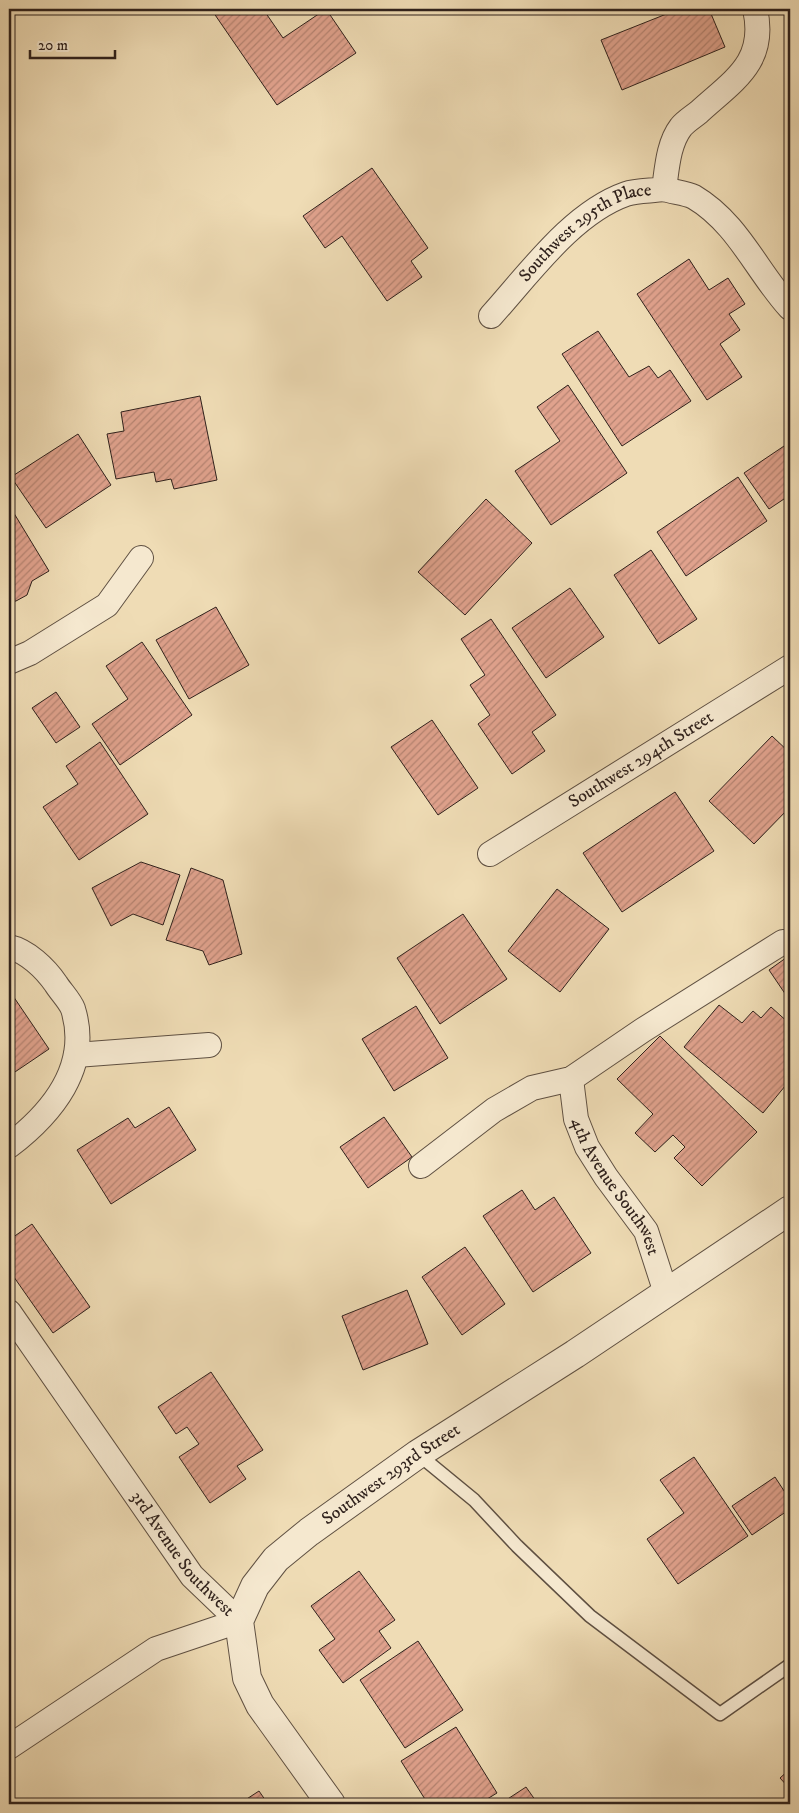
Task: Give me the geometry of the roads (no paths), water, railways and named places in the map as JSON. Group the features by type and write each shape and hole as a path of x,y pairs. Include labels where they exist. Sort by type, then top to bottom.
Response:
{"street":[{"name":"Southwest 295th Place","path":"491,316 562,238 596,208 627,193 664,189 669,153 681,127 742,72 757,48 758,22 755,9"},
{"path":"664,189 692,196 722,218 776,294 790,308"},
{"path":"9,662 30,652 107,605 141,558"},
{"name":"Southwest 294th Street","path":"490,854 790,667"},
{"path":"421,1166 502,1105 532,1088 571,1079 643,1030 783,942"},
{"path":"9,946 20,949 49,974 73,1008 77,1031 76,1055 68,1078 54,1104 29,1131 9,1146"},
{"path":"76,1055 209,1045"},
{"name":"4th Avenue Southwest","path":"571,1079 576,1119 587,1147 606,1177 646,1231 666,1293"},
{"name":"Southwest 293rd Street","path":"239,1621 254,1586 276,1559 309,1532 418,1454 790,1210"},
{"name":"3rd Avenue Southwest","path":"9,1312 192,1576 239,1621 247,1678 260,1705 331,1804"},
{"path":"9,1747 156,1649 239,1621"}],"lane":[{"path":"418,1454 474,1500 517,1546 590,1616 720,1714 790,1665"}]}
